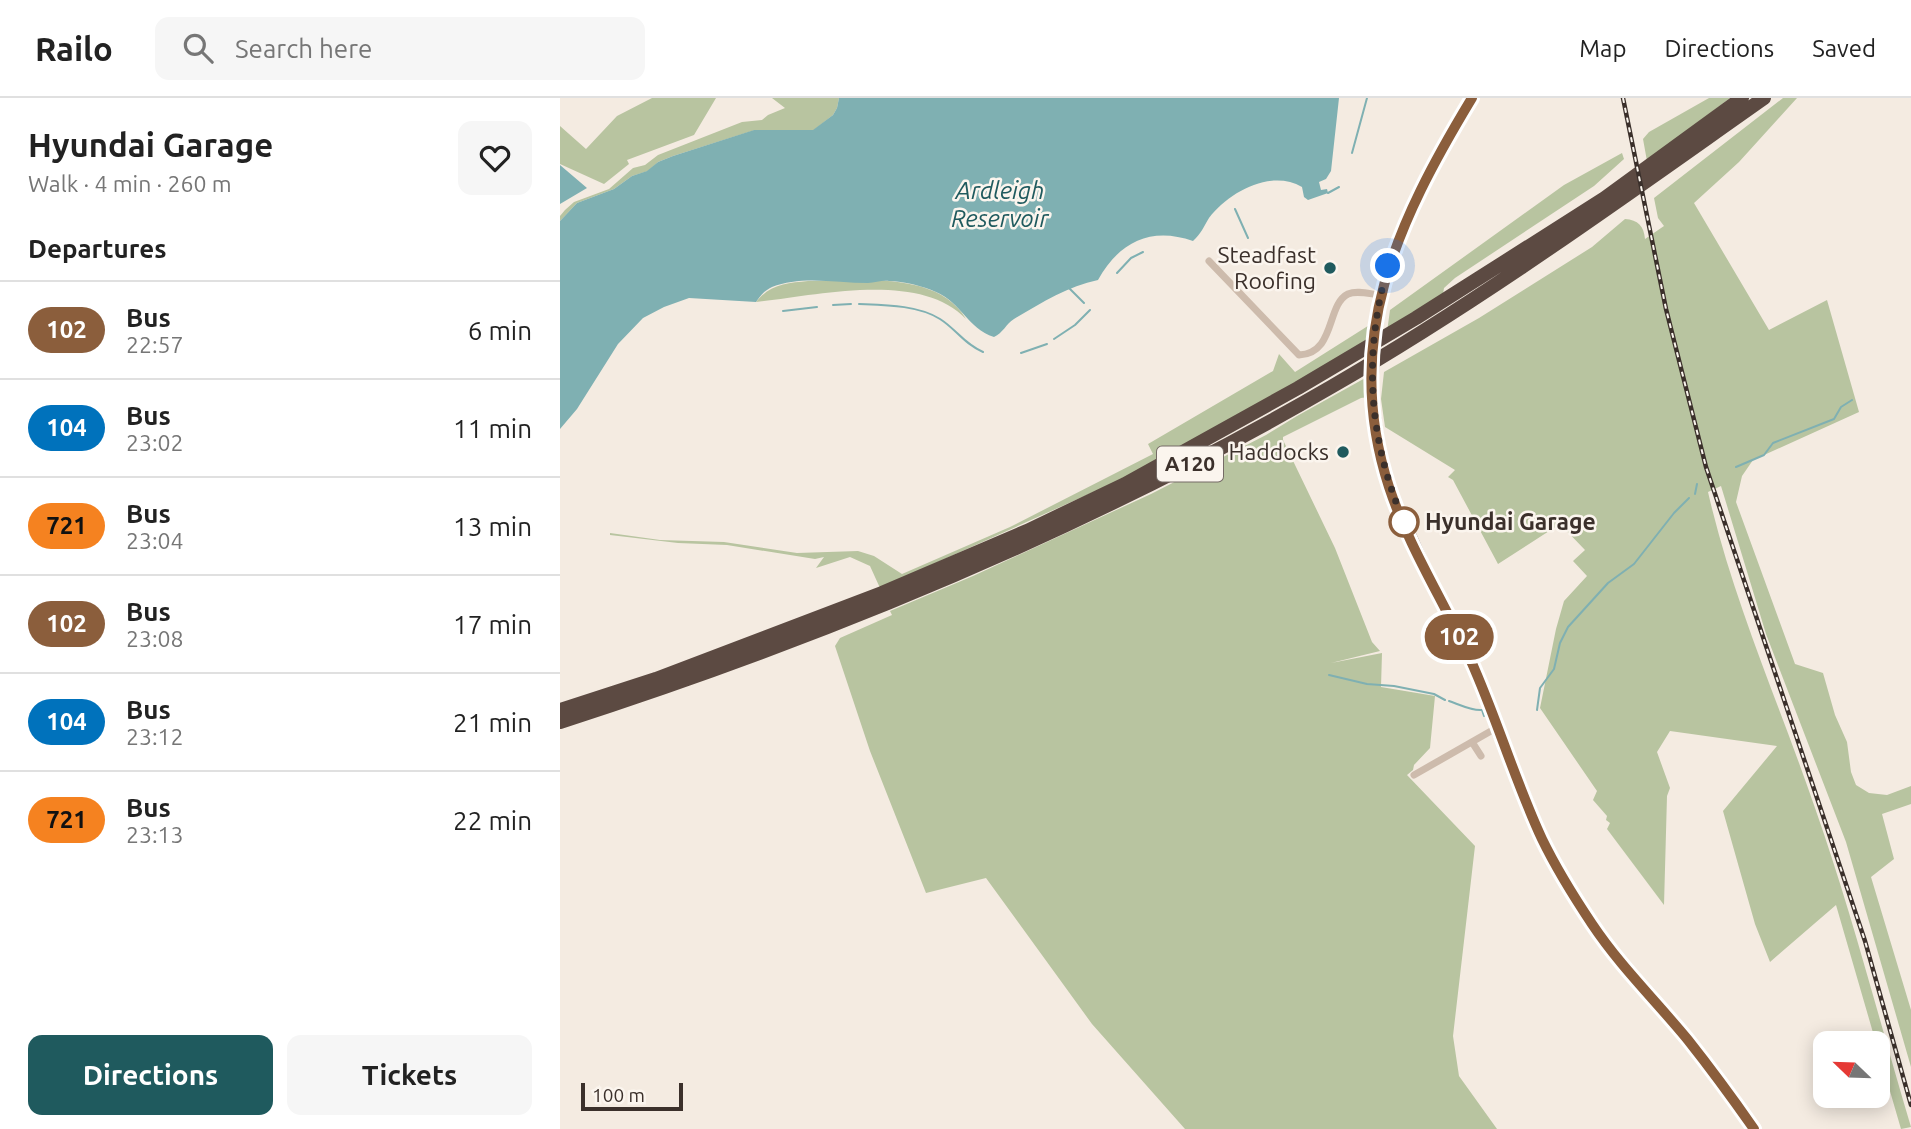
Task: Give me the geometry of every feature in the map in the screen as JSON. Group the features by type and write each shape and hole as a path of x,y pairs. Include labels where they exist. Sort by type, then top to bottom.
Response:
{"highway":[{"name":"A120","path":"560,709 656,679 883,593 1027,531 1125,484 1298,388 1416,318 1605,198 1742,98"},
{"name":"A120","path":"560,722 771,650 883,607 1043,536 1220,449 1331,388 1427,330 1564,239 1764,98"}],"main road":[{"path":"1472,98 1405,223 1390,259 1380,295 1373,352 1372,394 1379,447 1390,490 1471,662 1493,730 1536,826 1566,883 1611,951 1688,1040 1754,1129"}],"street":[{"path":"1209,261 1299,355 1310,352 1324,341 1341,300 1348,294 1356,292 1380,295"},
{"path":"1414,775 1493,730"},
{"path":"1472,741 1481,756"}],"green space":[{"path":"652,98 716,98 694,135 627,160 629,164 604,184 560,164 560,126 586,149 617,116"},
{"path":"772,98 839,98 833,115 814,130 755,130 673,156 658,162 648,171 632,176 614,189 577,203 560,221 560,216 574,202 609,189 633,168 645,165 658,155 742,122 762,120 785,108"},
{"path":"1709,98 1730,98 1647,161 1643,139 1649,132"},
{"path":"1783,98 1797,98 1739,162 1694,203 1769,330 1827,300 1859,412 1753,460 1742,476 1736,502 1795,664 1823,673 1835,715 1847,742 1851,772 1856,785 1869,793 1887,795 1911,786 1911,804 1882,814 1894,859 1871,877 1911,1010 1911,1067 1846,842 1766,634 1721,486 1708,492 1718,533 1743,612 1828,847 1883,1031 1873,1031 1836,905 1770,962 1755,924 1723,811 1777,746 1670,731 1657,752 1670,788 1667,796 1664,905 1607,829 1610,823 1606,820 1607,816 1593,800 1597,791 1540,708 1564,601 1587,576 1573,561 1585,550 1560,524 1498,564 1453,480 1448,477 1455,470 1385,427 1381,399 1384,372 1479,318 1592,247 1625,219 1640,224 1645,239 1664,226 1658,218 1654,198"},
{"path":"1622,153 1624,159 1594,186 1455,278 1444,288 1443,294 1387,332 1390,310 1564,185"},
{"path":"872,280 917,285 936,292 953,303 966,319 946,304 922,295 895,291 836,292 756,302 773,288 808,281"},
{"path":"1371,324 1368,348 1140,471 880,588 870,566 850,557 816,568 824,557 815,559 727,545 678,543 610,535 724,542 797,553 858,551 874,556 902,574 1010,527 1153,454 1148,444 1273,371 1279,354 1295,372"},
{"path":"1367,377 1368,397 1283,437 1283,440 1335,548 1372,642 1380,651 1331,663 1382,653 1381,687 1435,696 1430,748 1407,775 1475,846 1453,1036 1459,1076 1497,1129 1185,1129 1092,1024 986,878 926,893 870,751 835,646 840,638 892,615 890,611 1151,494 1266,435"},
{"path":"1890,1055 1911,1127 1901,1129 1890,1091"}],"water":[{"name":"Ardleigh Reservoir","path":"839,98 1339,98 1331,171 1326,179 1319,182 1321,190 1327,189 1328,193 1308,200 1304,197 1302,187 1290,182 1264,182 1251,186 1217,208 1193,241 1163,235 1138,241 1116,256 1098,280 1076,286 1045,301 1014,319 994,337 977,328 945,297 913,284 900,282 795,281 769,288 756,302 689,298 643,318 618,344 577,409 560,429 560,221 577,203 614,189 632,176 673,156 754,130 813,130 833,115"},
{"path":"560,165 587,188 560,204"}],"waterway":[{"path":"1352,153 1367,98"},
{"path":"1328,193 1339,187"},
{"path":"1235,209 1248,238"},
{"path":"1117,273 1131,258 1143,252"},
{"path":"1069,288 1084,303"},
{"path":"833,305 851,304"},
{"path":"859,304 901,307 931,314 983,352"},
{"path":"783,311 817,307"},
{"path":"1054,339 1075,325 1090,310"},
{"path":"1021,353 1047,344"},
{"path":"1736,467 1764,455 1773,443 1834,419 1841,407 1852,400"},
{"path":"1695,494 1697,484"},
{"path":"1537,710 1540,688 1554,669 1560,643 1568,627 1608,583 1634,564 1689,498"},
{"path":"1329,675 1434,694 1445,700"},
{"path":"1449,701 1482,710 1484,716"},
{"path":"1492,732 1497,743"}],"railway":[{"path":"1623,98 1666,309 1706,467 1865,941 1911,1105"}],"bus line":[{"name":"102","path":"1472,98 1405,223 1380,295 1373,352 1372,394 1376,429 1390,490 1471,662 1547,850 1611,951 1688,1040 1754,1129"}],"place":[{"name":"Steadfast Roofing","path":"1330,268"},
{"name":"Haddocks","path":"1343,452"},
{"name":"Hyundai Garage","path":"1404,522"}],"route":[{"path":"1388,266 1376,318 1372,394 1386,475 1404,522"}]}
